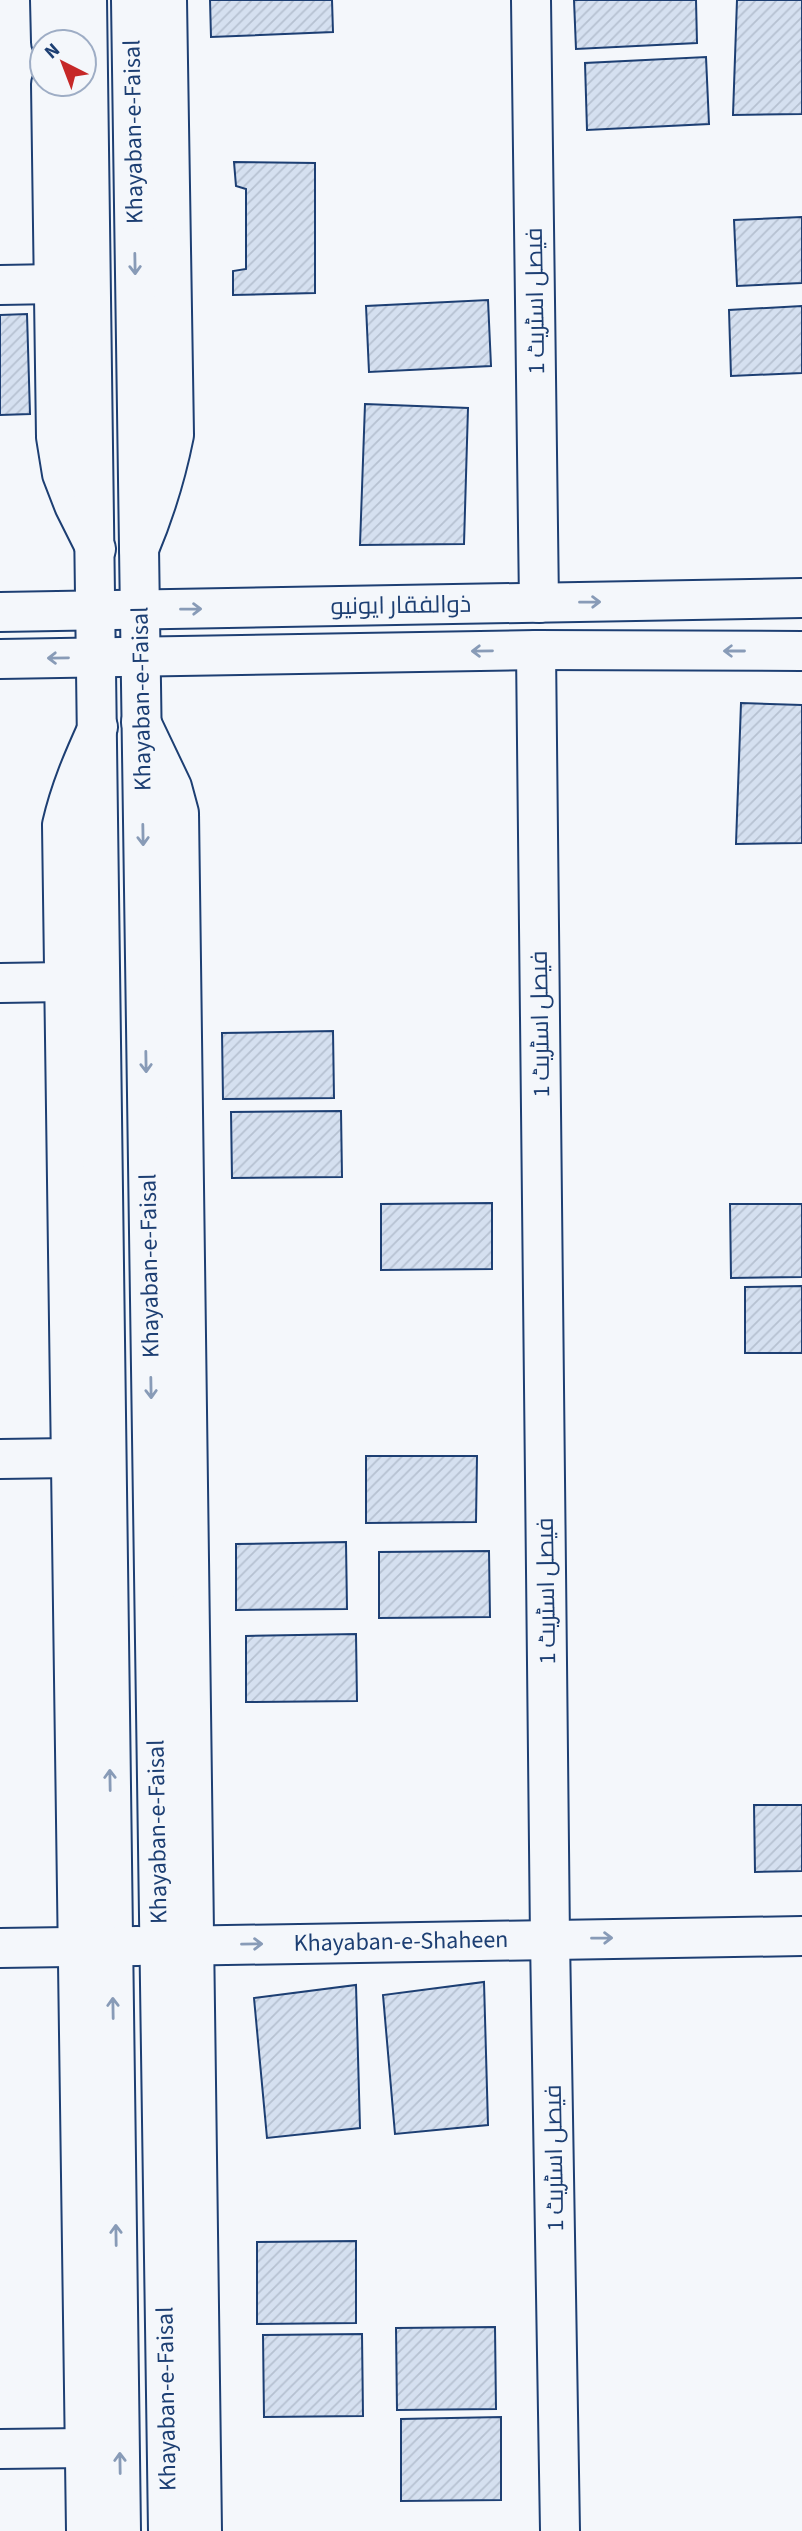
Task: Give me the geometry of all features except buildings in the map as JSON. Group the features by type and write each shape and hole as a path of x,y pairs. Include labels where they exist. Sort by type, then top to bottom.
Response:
{"street":[{"path":"50,0 51,28"},
{"name":"Khayaban-e-Faisal","path":"87,0 98,727 95,1947 121,2531"},
{"name":"Khayaban-e-Faisal","path":"131,0 141,722 176,1945 168,2531"},
{"path":"139,549 156,508 174,435 167,0"},
{"name":"فیصل اسٹریٹ 1","path":"531,0 539,603"},
{"path":"51,98 56,437 62,474 96,550"},
{"path":"0,285 54,284"},
{"name":"ذوالفقار ایونیو","path":"0,612 802,598"},
{"name":"فیصل اسٹریٹ 1","path":"536,650 550,1939 560,2531"},
{"name":"ذوالفقار ایونیو","path":"0,659 536,650 802,651"},
{"path":"86,2531 84,2448 95,1947 70,1458 62,825 68,797 98,727"},
{"path":"0,983 64,982"},
{"path":"0,1459 70,1458"},
{"name":"Khayaban-e-Shaheen","path":"0,1948 802,1936"},
{"path":"176,1945 202,2531"},
{"path":"0,2449 84,2448"}]}
